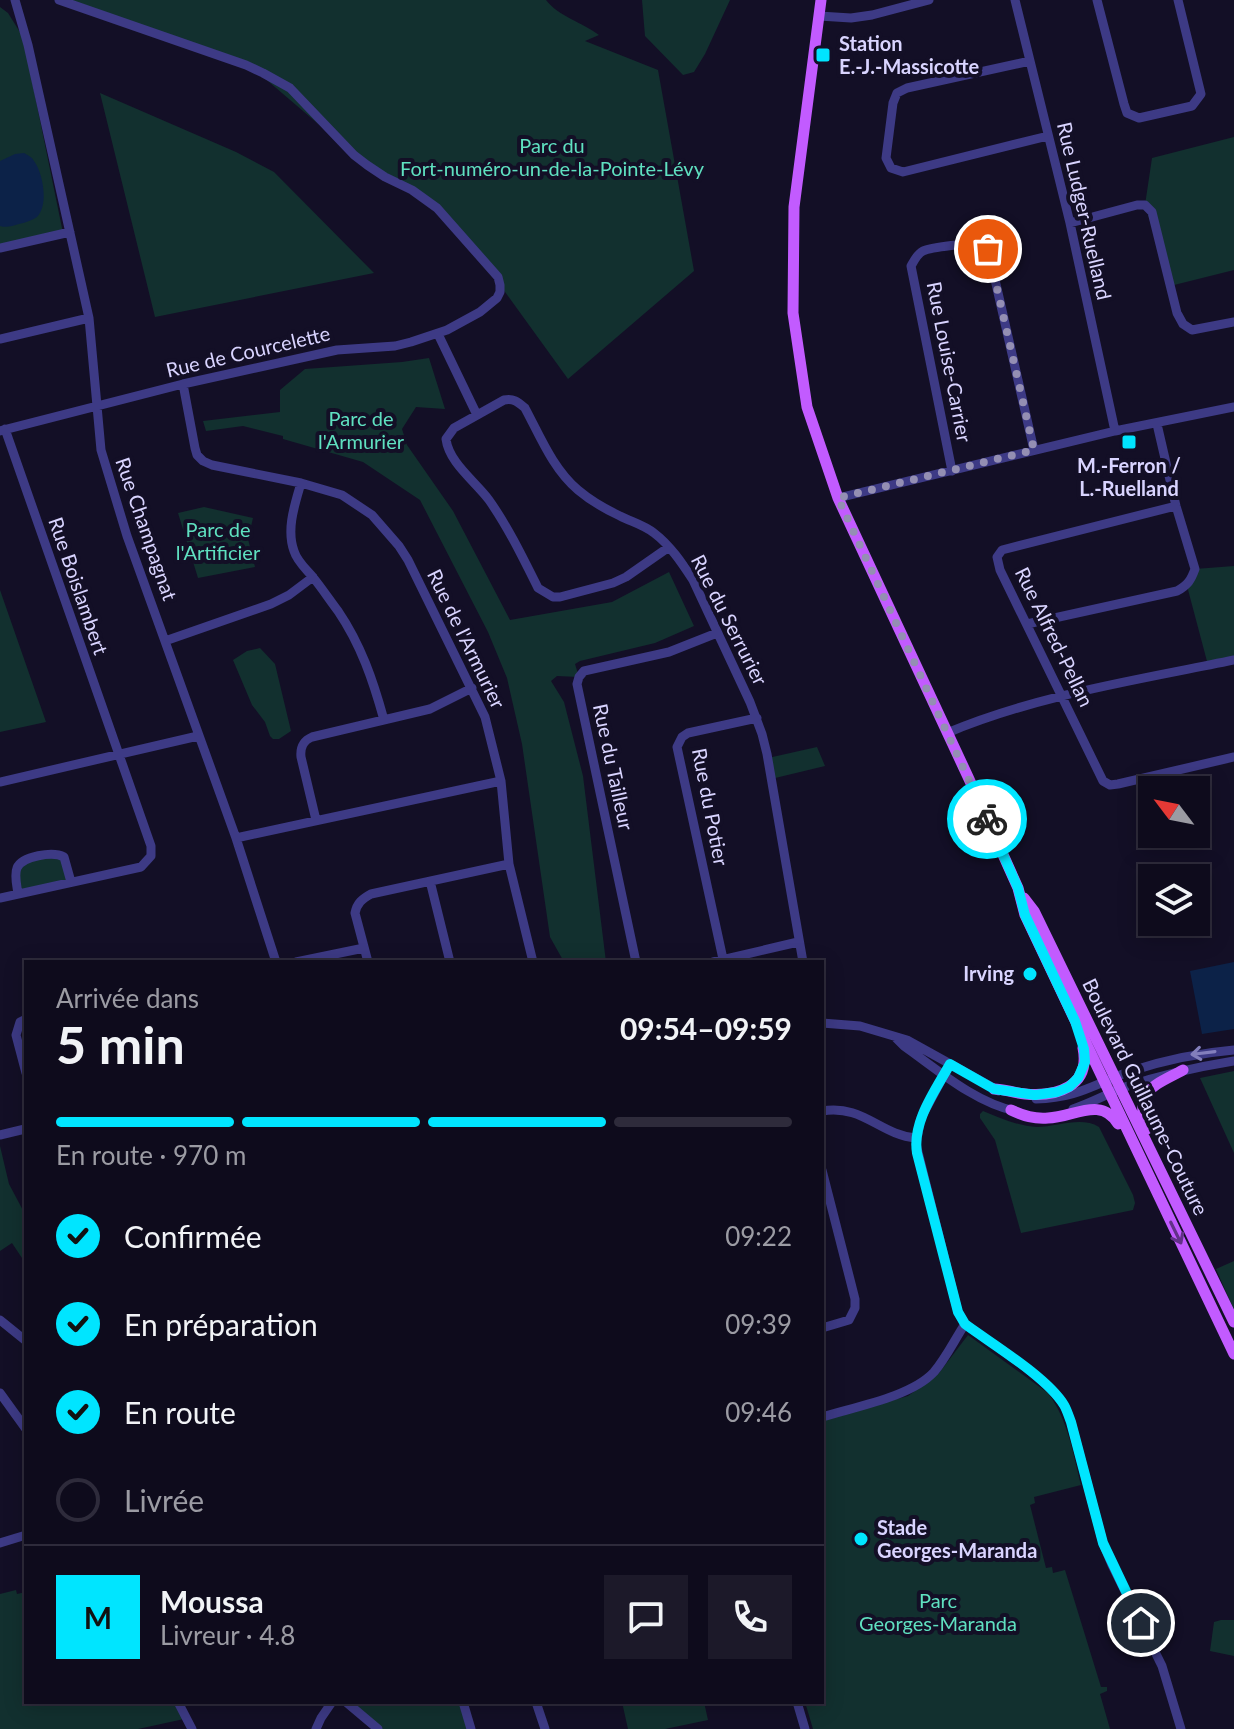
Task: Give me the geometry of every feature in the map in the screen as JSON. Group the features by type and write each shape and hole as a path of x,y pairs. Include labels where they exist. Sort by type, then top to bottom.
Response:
{"main road":[{"name":"Boulevard Guillaume-Couture","path":"821,0 794,207 793,313 807,407 838,498 1019,891 1025,915 1075,1021 1154,1156 1234,1322"},
{"name":"Boulevard Guillaume-Couture","path":"1019,891 1034,911 1113,1085 1142,1162 1234,1354"},
{"path":"994,1089 1035,1095 1057,1092 1074,1084 1085,1062 1075,1021"},
{"path":"1154,1156 1143,1116 1144,1097 1156,1084 1183,1070"},
{"path":"1011,1110 1026,1117 1047,1119 1092,1109 1101,1110 1115,1119 1132,1151 1142,1162"}],"street":[{"name":"Rue Champagnat","path":"15,0 28,45 89,318 101,450 108,479 236,838 275,960"},
{"name":"Rue de Courcelette","path":"2,430 183,384 337,350 411,342 438,334 480,312 500,292 498,277 489,265 437,208 354,155 290,88 246,65 59,0"},
{"path":"819,16 851,18 872,15 929,0"},
{"name":"Rue Ludger-Ruelland","path":"1015,0 1070,223 1115,431"},
{"path":"1097,0 1127,113 1139,118 1192,106 1201,94 1178,0"},
{"path":"1030,61 907,88 897,93 886,158 891,168 903,172 1048,136"},
{"path":"1070,223 1145,205 1152,212 1177,313 1183,324 1192,330 1234,322"},
{"path":"0,248 70,232"},
{"name":"Rue Louise-Carrier","path":"952,471 911,266 922,251 971,243 981,243 988,249 1034,450"},
{"path":"0,339 89,318"},
{"path":"438,334 477,415 454,428 446,439 447,447 489,499 538,588 546,594 560,597 613,583 669,547"},
{"name":"Rue de l'Armurier","path":"183,384 195,448 203,461 229,470 301,483 342,495 372,515 408,560 485,717 501,781 509,864 533,960"},
{"name":"Rue du Serrurier","path":"477,415 504,400 518,401 525,408 558,468 576,488 600,506 654,533 669,547 693,580 757,718 767,754 802,960"},
{"path":"838,498 1115,431 1234,407"},
{"path":"1027,624 1177,591 1192,579 1195,569 1176,506 1157,424"},
{"name":"Rue Boislambert","path":"2,430 151,846 151,856 141,867 71,882"},
{"path":"301,483 293,510 291,539 294,551 340,614 364,659 384,720"},
{"name":"Rue Alfred-Pellan","path":"1176,506 1002,550 997,557 1000,570 1103,781 1110,785 1234,757"},
{"path":"165,641 271,604 313,577"},
{"name":"Rue du Tailleur","path":"636,960 577,684 584,671 669,652 717,633"},
{"path":"947,733 982,718 1063,696 1234,660"},
{"path":"316,820 301,757 302,745 312,737 430,709 472,688"},
{"name":"Rue du Potier","path":"718,960 677,747 688,733 757,718"},
{"path":"0,782 198,736"},
{"path":"236,838 501,781"},
{"path":"0,898 18,894 71,882 64,857 48,854 18,865 18,894"},
{"path":"367,960 355,913 359,902 371,894 509,864"},
{"path":"430,881 450,960"},
{"path":"722,960 798,942"},
{"path":"306,960 364,948"},
{"path":"24,1020 20,1022 16,1035 24,1065"},
{"path":"824,1023 860,1026 896,1038 904,1046 947,1069 1020,1098 1051,1099 1234,1061"},
{"path":"947,1069 992,1103 1011,1110 1042,1114 1076,1108 1113,1085 1172,1059 1234,1050"},
{"path":"947,1069 921,1118 916,1138 917,1153 958,1312 965,1324 1038,1377 1064,1405 1103,1543 1162,1666 1181,1729"},
{"path":"824,1111 848,1111 904,1137 916,1138"},
{"path":"0,1135 24,1129"},
{"path":"824,1178 855,1308 849,1320 824,1327"},
{"path":"0,1320 24,1339"},
{"path":"824,1416 899,1394 920,1384 933,1373 965,1324"},
{"path":"0,1393 24,1426"},
{"path":"0,1543 24,1536"},
{"path":"179,1704 192,1729"},
{"path":"316,1729 331,1704"},
{"path":"348,1704 378,1729"},
{"path":"464,1704 470,1729"},
{"path":"537,1704 545,1729"},
{"path":"798,1704 805,1729"}],"green space":[{"name":"Parc du Fort-numéro-un-de-la-Pointe-Lévy","path":"57,0 546,0 557,11 599,35 585,41 658,70 694,271 568,379 500,285 437,208 385,177 255,70"},
{"path":"642,0 730,0 694,72 683,75 645,36"},
{"path":"0,7 8,13 23,37 63,233 0,245"},
{"path":"100,93 236,152 274,172 374,273 155,317"},
{"path":"1234,137 1234,270 1170,286 1145,205 1152,158"},
{"name":"Parc de l'Armurier","path":"429,358 445,409 416,407 402,429 407,445 453,511 510,620 612,602 669,572 694,626 655,643 580,661 575,664 579,677 557,676 551,681 564,702 583,776 606,960 563,960 550,937 522,744 507,678 488,632 420,500 363,462 283,439 283,436 243,426 206,431 203,421 280,412 280,390 305,369"},
{"name":"Parc de l'Artificier","path":"204,507 253,518 248,539 255,567 198,578 178,513"},
{"path":"1234,566 1234,660 1208,665 1187,586 1195,569"},
{"path":"0,590 46,722 0,732"},
{"path":"260,648 275,664 291,731 279,739 270,736 265,722 252,705 233,660 247,651"},
{"path":"817,747 825,766 771,779 768,758"},
{"path":"58,854 71,882 18,894 18,865"},
{"path":"1234,1071 1234,1153 1200,1078"},
{"path":"983,1111 1030,1126 1085,1122 1099,1127 1133,1195 1133,1210 1021,1233 995,1140 980,1118"},
{"path":"0,1146 9,1184 24,1212 24,1261 12,1243 0,1251"},
{"path":"1234,1261 1234,1310 1216,1269"},
{"name":"Parc Georges-Maranda","path":"968,1335 1048,1393 1055,1403 1065,1426 1081,1485 1034,1497 1035,1503 1030,1505 1046,1568 1052,1567 1053,1573 1065,1570 1101,1687 1107,1687 1107,1691 1100,1694 1110,1729 813,1729 806,1704 824,1704 824,1419 908,1396 939,1373"},
{"path":"16,1590 17,1594 24,1592 24,1704 175,1704 184,1719 138,1729 0,1729 0,1594"},
{"path":"1234,1620 1234,1656 1210,1651 1214,1622"},
{"path":"348,1704 463,1704 470,1729 378,1729"},
{"path":"622,1704 704,1704 708,1720 665,1729 628,1729"}],"water":[{"path":"24,153 32,158 40,173 44,197 41,212 28,221 0,226 0,161"},
{"path":"1234,962 1234,1029 1202,1034 1190,971"}],"way so far":[{"path":"987,819 838,498 1034,450 988,249"}],"place":[{"name":"Station E.-J.-Massicotte","path":"823,55"},
{"name":"M.-Ferron / L.-Ruelland","path":"1129,442"},
{"name":"Irving","path":"1030,974"},
{"name":"Stade Georges-Maranda","path":"861,1539"}],"route":[{"path":"987,819 1018,888 1025,915 1075,1021 1085,1062 1074,1084 1057,1092 1035,1095 994,1089 950,1064 921,1118 916,1138 917,1153 958,1312 965,1324 1038,1377 1064,1405 1103,1543 1141,1623"}]}
